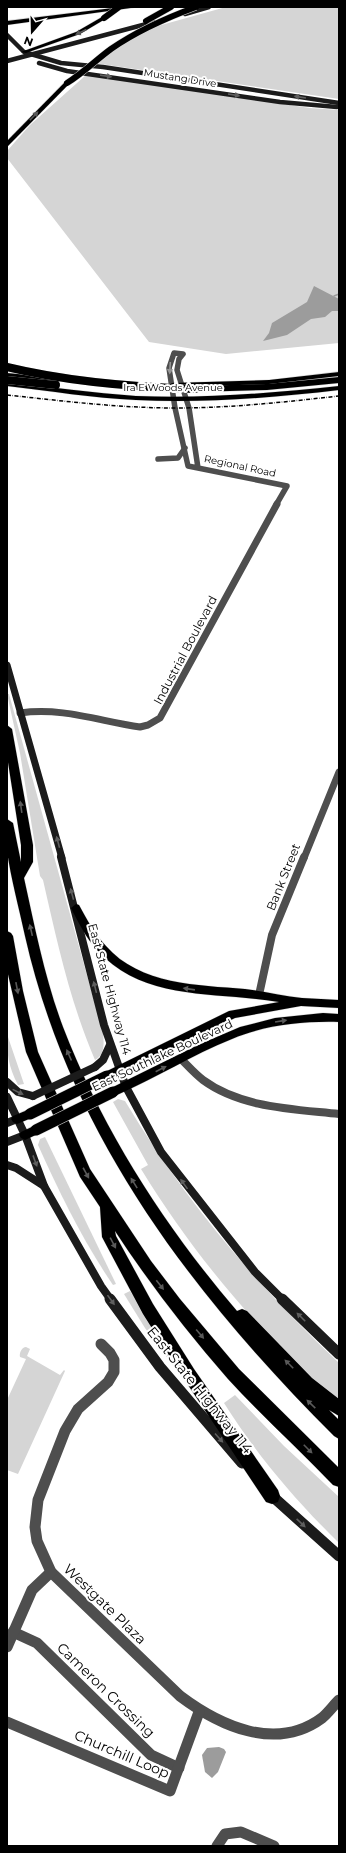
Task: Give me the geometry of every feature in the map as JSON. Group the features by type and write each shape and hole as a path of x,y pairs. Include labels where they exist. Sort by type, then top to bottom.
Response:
{"highway":[{"path":"7,16 86,7"},
{"path":"26,54 78,33 104,18 118,7"},
{"path":"7,23 135,7"},
{"path":"68,83 68,80 106,47 152,17 171,7"},
{"path":"7,144 68,83 94,61 127,38 196,7"},
{"path":"7,367 62,378 195,391 267,387 339,380"},
{"path":"7,380 115,391 264,391 339,384"},
{"path":"7,729 17,779 27,845 27,862 19,877"},
{"path":"7,823 46,994 67,1052 109,1141 166,1232 199,1277 292,1386 339,1431"},
{"path":"7,936 17,991 32,1052 69,1140 85,1173 146,1266 175,1304 234,1374 339,1479"},
{"path":"106,1205 109,1237 148,1309 189,1374 272,1496"},
{"path":"166,1232 182,1242 215,1285 257,1332 307,1383 339,1409"}],"main road":[{"path":"8,59 54,49 209,7"},
{"name":"Mustang Drive","path":"7,35 32,60 67,70 267,100 339,108"},
{"path":"54,49 49,56 56,62"},
{"name":"Mustang Drive","path":"26,54 73,65 273,92 339,103"},
{"path":"8,59 32,60"},
{"path":"67,70 73,65"},
{"path":"267,100 273,92"},
{"name":"Ira E Woods Avenue","path":"7,373 20,376 111,385 183,385 269,382 339,374"},
{"name":"Ira E Woods Avenue","path":"7,384 109,396 173,399 263,396 339,388"},
{"name":"East State Highway 114","path":"7,665 76,908 110,1045 126,1087 161,1152 255,1272 339,1354"},
{"path":"76,908 89,932 104,952 115,961 143,977 173,987 259,995 301,1002"},
{"path":"233,1014 246,1008 259,995"},
{"name":"East Southlake Boulevard","path":"12,1121 30,1114 119,1071 203,1027 233,1014 301,1002 339,1004"},
{"name":"East Southlake Boulevard","path":"25,1135 126,1087 214,1042 265,1024 309,1018 339,1018"},
{"path":"7,1082 10,1088 20,1093 33,1096 95,1067 103,1060 110,1045"},
{"name":"East State Highway 114","path":"7,1098 12,1121 25,1135 44,1186 101,1286 160,1367 208,1426 272,1496 339,1556"},
{"path":"7,1142 25,1135"},
{"path":"7,1165 16,1168 44,1186"}],"street":[{"path":"158,460 170,460 180,457 185,447 173,399 168,368 174,353 183,354 179,359 177,366 186,398 198,468"},
{"path":"183,438 193,438"},
{"name":"Regional Road","path":"185,447 188,466 287,486"},
{"name":"Industrial Boulevard","path":"20,713 40,710 63,710 140,727 148,725 160,718 287,486"},
{"name":"Bank Street","path":"259,995 272,936 339,772"},
{"path":"181,1059 209,1085 235,1097 261,1104 339,1114"},
{"name":"Westgate Plaza","path":"101,1344 111,1353 114,1360 114,1373 110,1380 83,1404 73,1416 37,1498 35,1515 37,1540 41,1554 51,1572 180,1696 199,1712 243,1730 275,1735 301,1731 323,1717 339,1700"},
{"path":"7,1647 32,1590 51,1572"},
{"name":"Cameron Crossing","path":"13,1632 37,1643 151,1755 178,1768"},
{"name":"Churchill Loop","path":"7,1722 170,1791 199,1712"},
{"path":"217,1846 225,1834 230,1832 241,1832 274,1846"}],"shaded area":[{"path":"226,7 339,7 339,99 94,63 147,29"},
{"path":"86,75 310,108 339,110 339,343 226,354 149,342 7,158 7,151 30,125"},
{"path":"314,286 339,299 339,311 332,311 325,317 311,319 287,335 263,341 269,333 272,323 307,302"},
{"path":"7,694 9,694 103,1033 104,1045 102,1052 101,1055 95,1060 71,994 43,880 40,876 20,753"},
{"path":"7,1034 24,1084 18,1085 12,1072 8,1054"},
{"path":"118,1099 125,1101 196,1206 223,1239 278,1302 339,1363 339,1403 310,1377 256,1322 231,1294 184,1233 141,1169 148,1165 113,1102"},
{"path":"45,1137 116,1284 113,1285 72,1217 38,1145 40,1139"},
{"path":"130,1291 192,1381 187,1384 145,1328 124,1294"},
{"path":"26,1347 30,1349 27,1356 60,1375 64,1370 65,1371 18,1474 7,1470 7,1400 26,1359 20,1357 20,1352"},
{"path":"235,1395 284,1446 339,1497 339,1543 292,1494 263,1459 236,1422 224,1403"},
{"path":"219,1747 224,1749 226,1752 218,1772 212,1778 205,1772 202,1755 207,1748"}],"waterway":[{"path":"334,296 339,294"}],"railway":[{"path":"7,395 70,402 155,408 238,406 339,396"}]}
